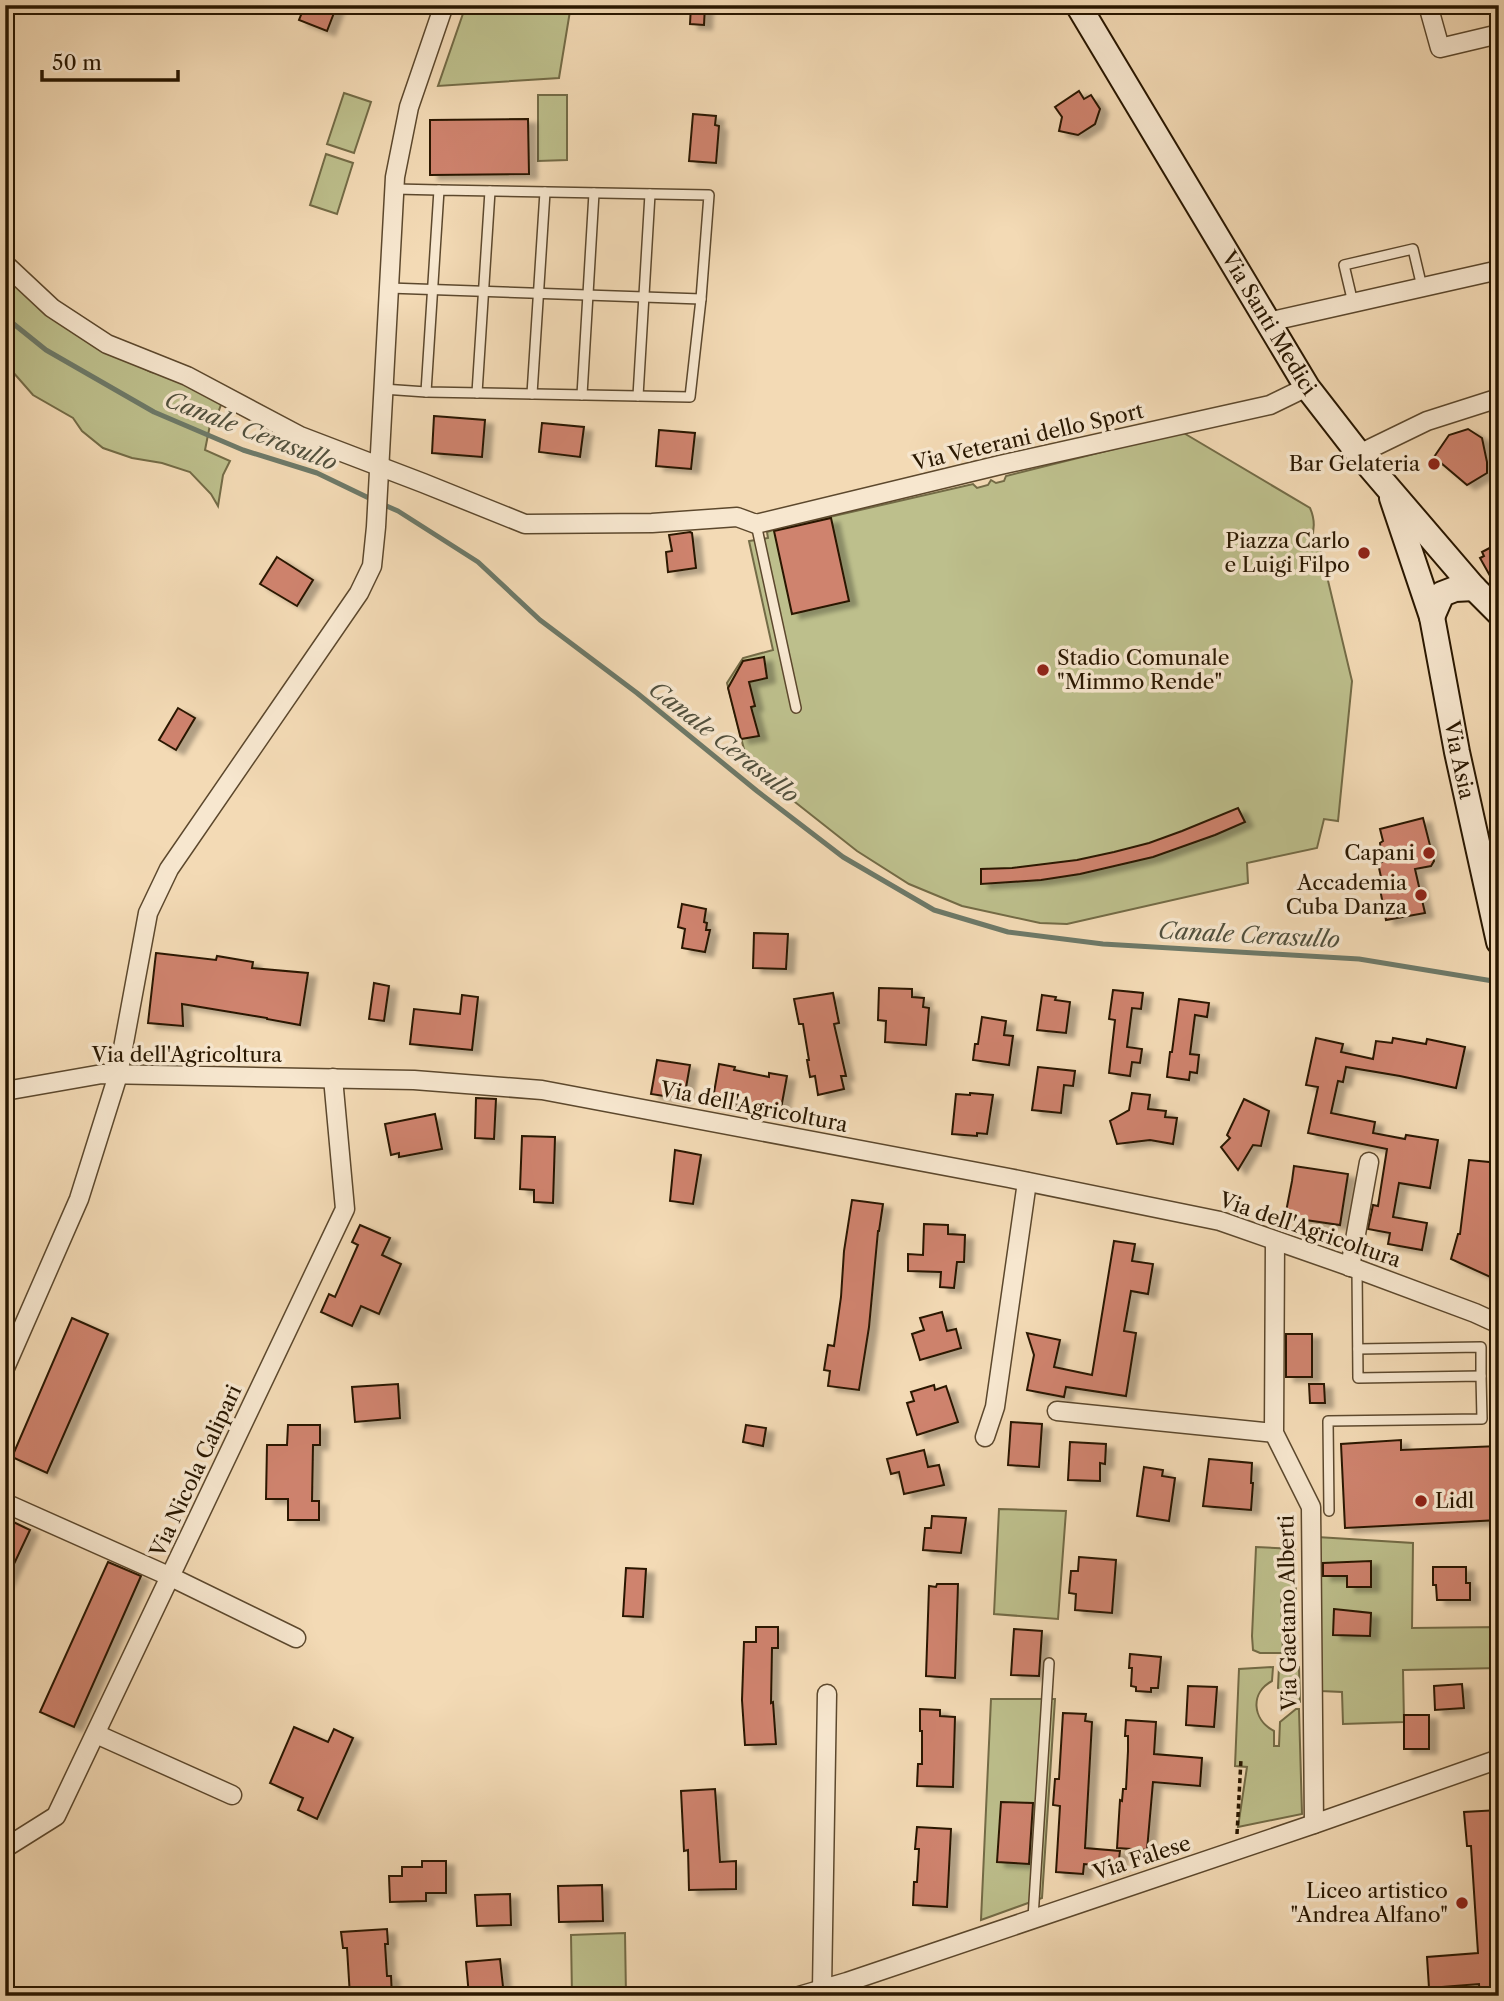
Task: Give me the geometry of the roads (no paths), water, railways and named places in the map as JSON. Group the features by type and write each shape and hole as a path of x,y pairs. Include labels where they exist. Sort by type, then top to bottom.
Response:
{"street":[{"path":"5,1368 79,1199 118,1075 148,913 169,869 359,593 372,566 396,177 409,107 444,5"},
{"name":"Via Santi Medici","path":"1078,5 1307,387 1388,488 1474,588 1499,612"},
{"path":"1428,5 1440,48 1499,34"},
{"path":"5,264 52,308 107,344 187,376 300,436 525,524 652,523 737,517 756,524"},
{"path":"1268,322 1499,270"},
{"name":"Via Veterani dello Sport","path":"756,524 1000,465 1270,405 1307,387"},
{"path":"1359,454 1427,421 1499,398"},
{"name":"Via Asia","path":"1388,488 1432,617 1457,752 1491,877 1498,938"},
{"path":"1414,568 1420,556 1429,550 1442,550"},
{"name":"Via Asia","path":"1432,617 1433,577 1442,550"},
{"path":"1432,617 1442,594 1455,589 1474,588"},
{"name":"Via dell'Agricoltura","path":"5,1091 102,1074 414,1080 542,1090 1220,1221 1499,1324"},
{"name":"Via Nicola Calipari","path":"5,1848 56,1816 345,1209 332,1078"},
{"path":"1353,1268 1369,1162"},
{"path":"985,1437 995,1407 1027,1182"},
{"name":"Via Gaetano Alberti","path":"1275,1241 1274,1433 1311,1507 1314,1824"},
{"name":"Via dell'Agricoltura","path":"1475,1313 1499,1317"},
{"path":"1057,1410 1274,1433"},
{"path":"5,1503 171,1577 296,1638"},
{"path":"812,1993 827,1694"},
{"path":"96,1734 232,1795"},
{"name":"Via Falese","path":"812,1993 1239,1850 1499,1759"}],"lane":[{"path":"383,389 690,397 709,195 395,189"},
{"path":"426,392 439,190"},
{"path":"477,393 491,191"},
{"path":"532,394 545,192"},
{"path":"582,395 594,193"},
{"path":"638,396 650,194"},
{"path":"1353,303 1344,265 1413,249 1422,287"},
{"path":"389,288 701,299"},
{"path":"756,524 796,708"},
{"path":"1353,1268 1358,1378 1481,1376"},
{"path":"1329,1511 1328,1421 1482,1419 1481,1347 1357,1349"},
{"path":"1033,1918 1049,1663"}],"waterway":[{"name":"Canale Cerasullo","path":"5,317 46,350 154,412 243,450 317,473 373,500"},
{"name":"Canale Cerasullo","path":"382,504 398,511 478,562 540,620 637,693 843,857 934,910 1008,932 1103,944 1359,959 1499,982"}],"place":[{"name":"Bar Gelateria","path":"1434,464"},
{"name":"Piazza Carlo e Luigi Filpo","path":"1364,553"},
{"name":"Stadio Comunale \"Mimmo Rende\"","path":"1043,670"},
{"name":"Capani","path":"1429,853"},
{"name":"Accademia Cuba Danza","path":"1421,895"},
{"name":"Lidl","path":"1421,1501"},
{"name":"Liceo artistico \"Andrea Alfano\"","path":"1462,1903"}]}
